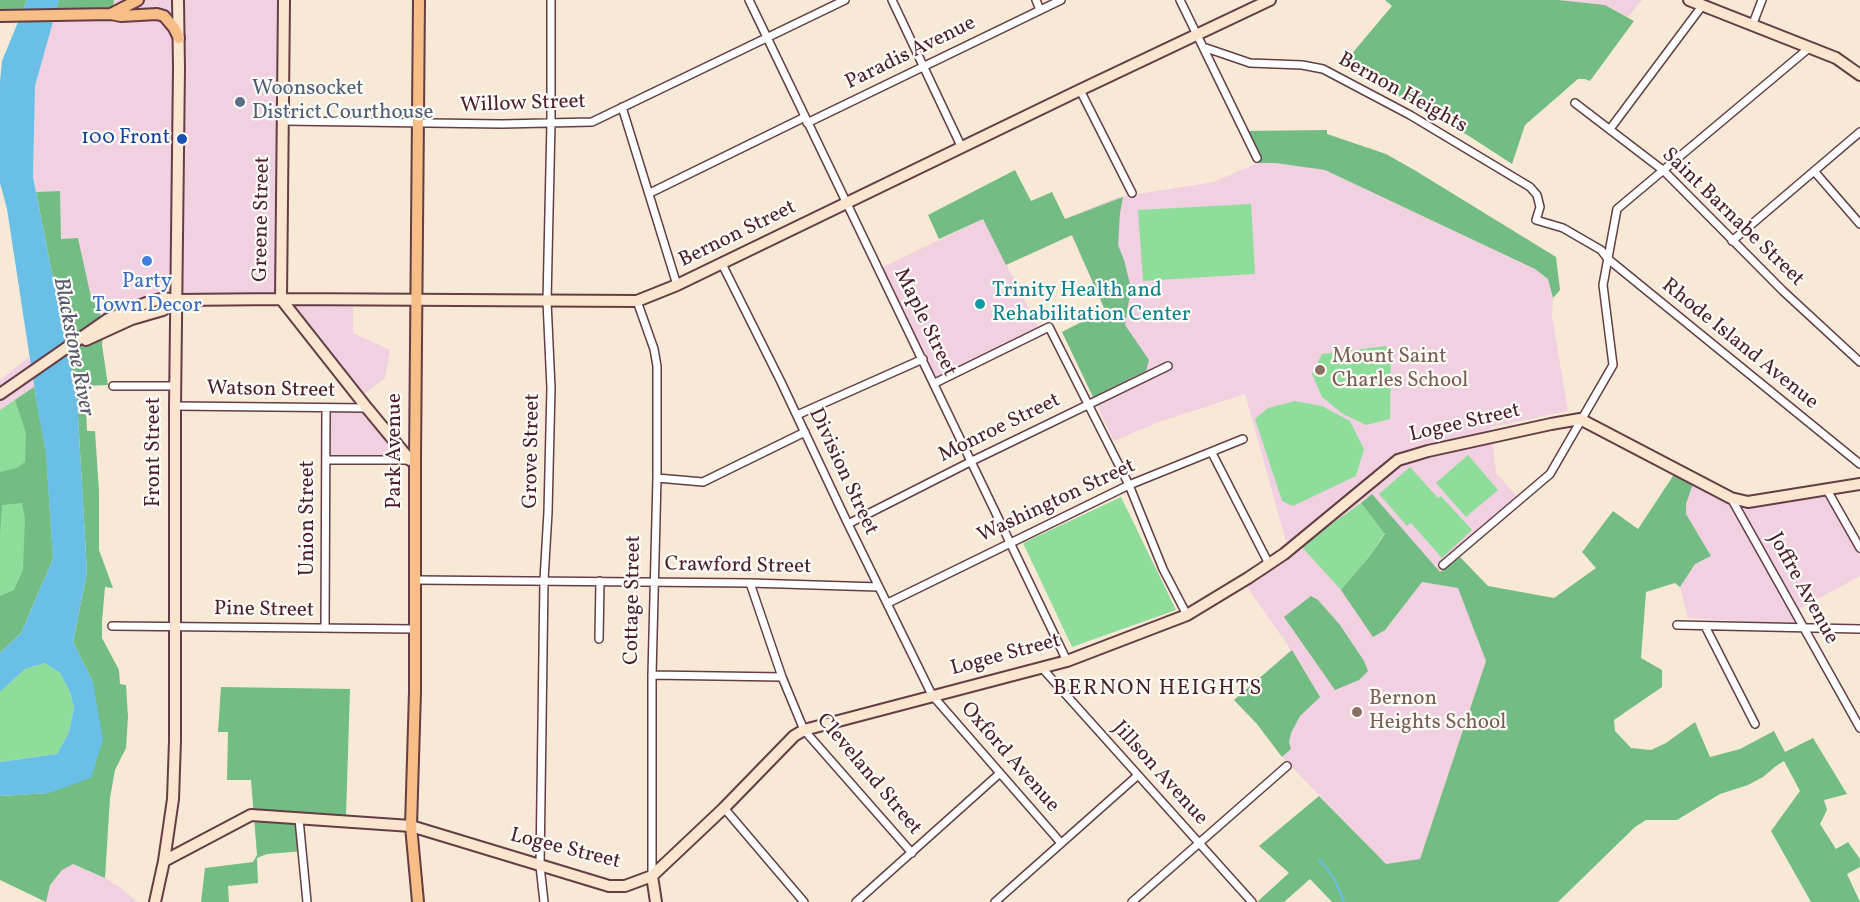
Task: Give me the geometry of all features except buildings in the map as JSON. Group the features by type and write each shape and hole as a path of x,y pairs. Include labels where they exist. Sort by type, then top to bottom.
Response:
{"main road":[{"path":"109,14 138,0"},
{"name":"Park Avenue","path":"418,902 411,826 416,629 412,460 417,301 419,0"},
{"path":"0,16 157,14 164,16 174,28 178,38"}],"street":[{"name":"Front Street","path":"156,896 164,861 173,799 175,741 178,0"},
{"name":"Greene Street","path":"284,0 281,299 366,408 412,460"},
{"name":"Grove Street","path":"544,902 540,866 544,580 551,388 547,301 551,0"},
{"name":"Maple Street","path":"749,0 1067,660"},
{"name":"Willow Street","path":"284,121 592,122 844,0"},
{"path":"892,0 962,148"},
{"path":"1036,0 1040,10"},
{"name":"Paradis Avenue","path":"650,193 925,67 1061,0"},
{"path":"1180,0 1257,158"},
{"name":"Bernon Street","path":"1,391 65,349 103,328 163,310 176,300 637,301 722,264 1270,0"},
{"path":"1689,0 1836,58 1860,75"},
{"path":"1752,26 1762,0"},
{"path":"1610,129 1702,6"},
{"name":"Bernon Heights","path":"1203,47 1250,63 1302,65 1330,72 1410,115 1530,187 1537,195"},
{"path":"1443,565 1550,474 1613,365 1603,285 1617,209 1809,48"},
{"path":"1080,90 1132,193"},
{"name":"Saint Barnabe Street","path":"1575,103 1664,171 1783,291 1860,363"},
{"path":"622,107 677,285"},
{"path":"1732,241 1860,132"},
{"path":"1814,171 1860,224"},
{"name":"Rhode Island Avenue","path":"1537,195 1540,207 1536,220 1563,228 1600,250 1608,259 1860,465"},
{"name":"Division Street","path":"722,264 932,695"},
{"name":"Cottage Street","path":"637,301 654,349 657,366 657,478 652,675 652,876 656,902"},
{"path":"935,383 1049,327 1129,485 1163,569 1187,615"},
{"path":"797,415 923,359"},
{"name":"Monroe Street","path":"848,524 1168,366"},
{"path":"113,386 175,386"},
{"name":"Watson Street","path":"175,406 366,408"},
{"name":"Union Street","path":"325,628 326,408"},
{"path":"1580,419 1731,498 1748,502 1860,483"},
{"name":"Logee Street","path":"164,861 251,815 411,826 609,886 625,886 652,876 724,808 794,736 804,730 1041,668 1187,615 1269,564 1398,460 1439,448 1580,419"},
{"path":"657,478 703,482 805,432"},
{"name":"Washington Street","path":"888,603 1129,485 1243,439"},
{"path":"1212,453 1269,564"},
{"path":"326,460 412,460"},
{"path":"1827,490 1860,548"},
{"name":"Joffre Avenue","path":"1731,498 1860,728"},
{"name":"Crawford Street","path":"416,579 879,587"},
{"path":"599,639 600,581"},
{"name":"Cleveland Street","path":"750,583 782,676 804,730 912,853"},
{"path":"1677,625 1860,628"},
{"name":"Pine Street","path":"112,626 416,629"},
{"path":"1705,626 1755,724"},
{"name":"Jillson Avenue","path":"1041,668 1252,902"},
{"path":"652,675 782,676"},
{"name":"Oxford Avenue","path":"932,695 1061,843"},
{"path":"1132,902 1287,765"},
{"path":"856,902 999,774"},
{"path":"995,902 1137,776"},
{"path":"724,808 804,902"},
{"path":"299,819 307,902"},
{"path":"156,896 163,902"}],"shaded area":[{"path":"114,0 287,0 280,302 171,302 130,313 104,326 91,297 78,238 61,239 60,191 36,192 33,177 35,86 55,12 113,8"},
{"path":"1558,0 1642,0 1628,17 1605,5"},
{"name":"Mount Saint Charles School","path":"1257,163 1275,163 1325,170 1535,269 1548,279 1553,298 1552,316 1568,411 1491,427 1496,473 1521,501 1441,573 1372,495 1301,546 1422,582 1459,588 1486,661 1420,859 1386,864 1282,757 1257,724 1234,700 1291,650 1245,584 1293,551 1285,538 1245,394 1159,422 1114,441 1062,332 1105,310 1064,219 1119,197 1214,182"},
{"path":"983,219 1040,330 936,381 881,268"},
{"path":"293,303 353,303 353,333 390,350 385,378 363,395"},
{"path":"29,357 34,387 0,410 0,380"},
{"path":"367,405 411,457 325,461 325,407"},
{"path":"1693,484 1742,505 1831,492 1860,548 1860,576 1799,609 1808,625 1688,618 1680,587 1695,564 1711,556 1686,514 1686,504"},
{"path":"73,864 105,878 138,902 46,902 50,885 62,870"}],"green space":[{"path":"0,0 27,0 22,12 0,13"},
{"path":"59,0 114,0 113,8 55,12"},
{"path":"1385,0 1558,0 1605,5 1634,21 1590,81 1578,79 1525,125 1512,164 1469,136 1379,85 1383,76 1344,63 1392,6"},
{"path":"1327,130 1327,134 1386,154 1556,257 1560,290 1553,298 1548,279 1535,269 1325,170 1275,163 1257,163 1242,131"},
{"path":"1015,170 1031,201 1052,192 1065,219 1123,197 1118,245 1131,288 1125,325 1149,360 1146,371 1093,397 1062,332 1105,310 1072,235 1006,265 983,219 939,239 928,215"},
{"path":"60,191 61,239 78,238 91,297 104,326 102,345 108,385 85,386 87,431 95,431 99,492 99,550 113,588 105,587 102,638 119,670 120,684 126,685 128,717 126,748 115,770 110,798 105,878 73,864 62,870 50,885 46,902 0,880 0,796 49,793 93,682 73,642 87,572 77,400 36,192"},
{"path":"1251,204 1255,274 1143,281 1138,210"},
{"path":"1386,346 1391,350 1390,419 1366,425 1343,414 1322,397 1312,374 1322,354"},
{"path":"34,387 46,454 53,559 0,637 0,410"},
{"path":"34,387 46,454 53,559 21,633 0,653 0,596 14,590 23,570 25,518 22,503 2,505 0,535 0,472 17,468 25,462 26,433 15,400"},
{"path":"1295,401 1322,406 1350,421 1364,449 1356,476 1293,506 1282,501 1255,419 1268,408"},
{"path":"1468,455 1498,490 1466,517 1436,483"},
{"path":"1410,467 1472,530 1442,558 1411,523 1407,526 1379,494"},
{"path":"1675,473 1693,484 1686,504 1686,514 1711,556 1695,564 1680,587 1675,583 1646,592 1641,658 1662,670 1662,687 1614,720 1615,731 1631,748 1651,750 1666,743 1695,722 1710,757 1740,749 1774,731 1785,752 1813,738 1847,794 1824,800 1827,810 1820,824 1836,849 1848,842 1860,859 1860,867 1847,874 1860,902 1811,902 1771,831 1800,791 1784,761 1763,777 1748,785 1720,794 1677,820 1646,820 1635,827 1558,902 1332,902 1310,879 1284,902 1257,902 1289,873 1259,846 1319,796 1386,864 1420,859 1486,661 1458,588 1422,582 1385,630 1373,637 1341,590 1385,534 1361,503 1372,494 1440,572 1460,557 1488,586 1554,598 1596,568 1582,552 1613,511 1638,529"},
{"path":"1121,497 1176,610 1072,647 1023,543"},
{"path":"1361,503 1385,533 1369,557 1341,590 1301,546"},
{"path":"1311,596 1318,600 1340,625 1368,671 1359,680 1335,690 1284,617"},
{"path":"1292,650 1320,697 1300,716 1291,733 1289,742 1291,749 1282,757 1257,724 1234,700"},
{"path":"45,663 60,673 70,692 74,707 69,732 57,754 0,762 0,692 25,669"},
{"path":"221,687 350,689 346,816 301,815 305,851 267,854 257,858 258,883 228,886 229,902 201,902 205,868 253,862 257,855 251,780 227,780 228,732 218,732"}],"water":[{"path":"27,0 59,0 35,86 33,177 77,400 87,572 73,642 93,682 103,740 91,778 49,793 0,796 0,762 57,754 69,732 74,707 70,692 60,673 45,663 25,669 0,692 0,653 21,633 53,559 46,454 7,209 0,183 2,61"}],"waterway":[{"path":"1319,859 1334,878 1344,902"}],"place":[{"name":"Woonsocket District Courthouse","path":"240,102"},
{"name":"100 Front","path":"182,139"},
{"name":"Party Town Decor","path":"147,261"},
{"name":"Trinity Health and Rehabilitation Center","path":"980,304"},
{"name":"Mount Saint Charles School","path":"1320,370"},
{"name":"Bernon Heights School","path":"1357,712"}],"district":[{"name":"BERNON HEIGHTS","path":"1158,690"}],"water label":[{"name":"Blackstone River","path":"72,347"}]}
